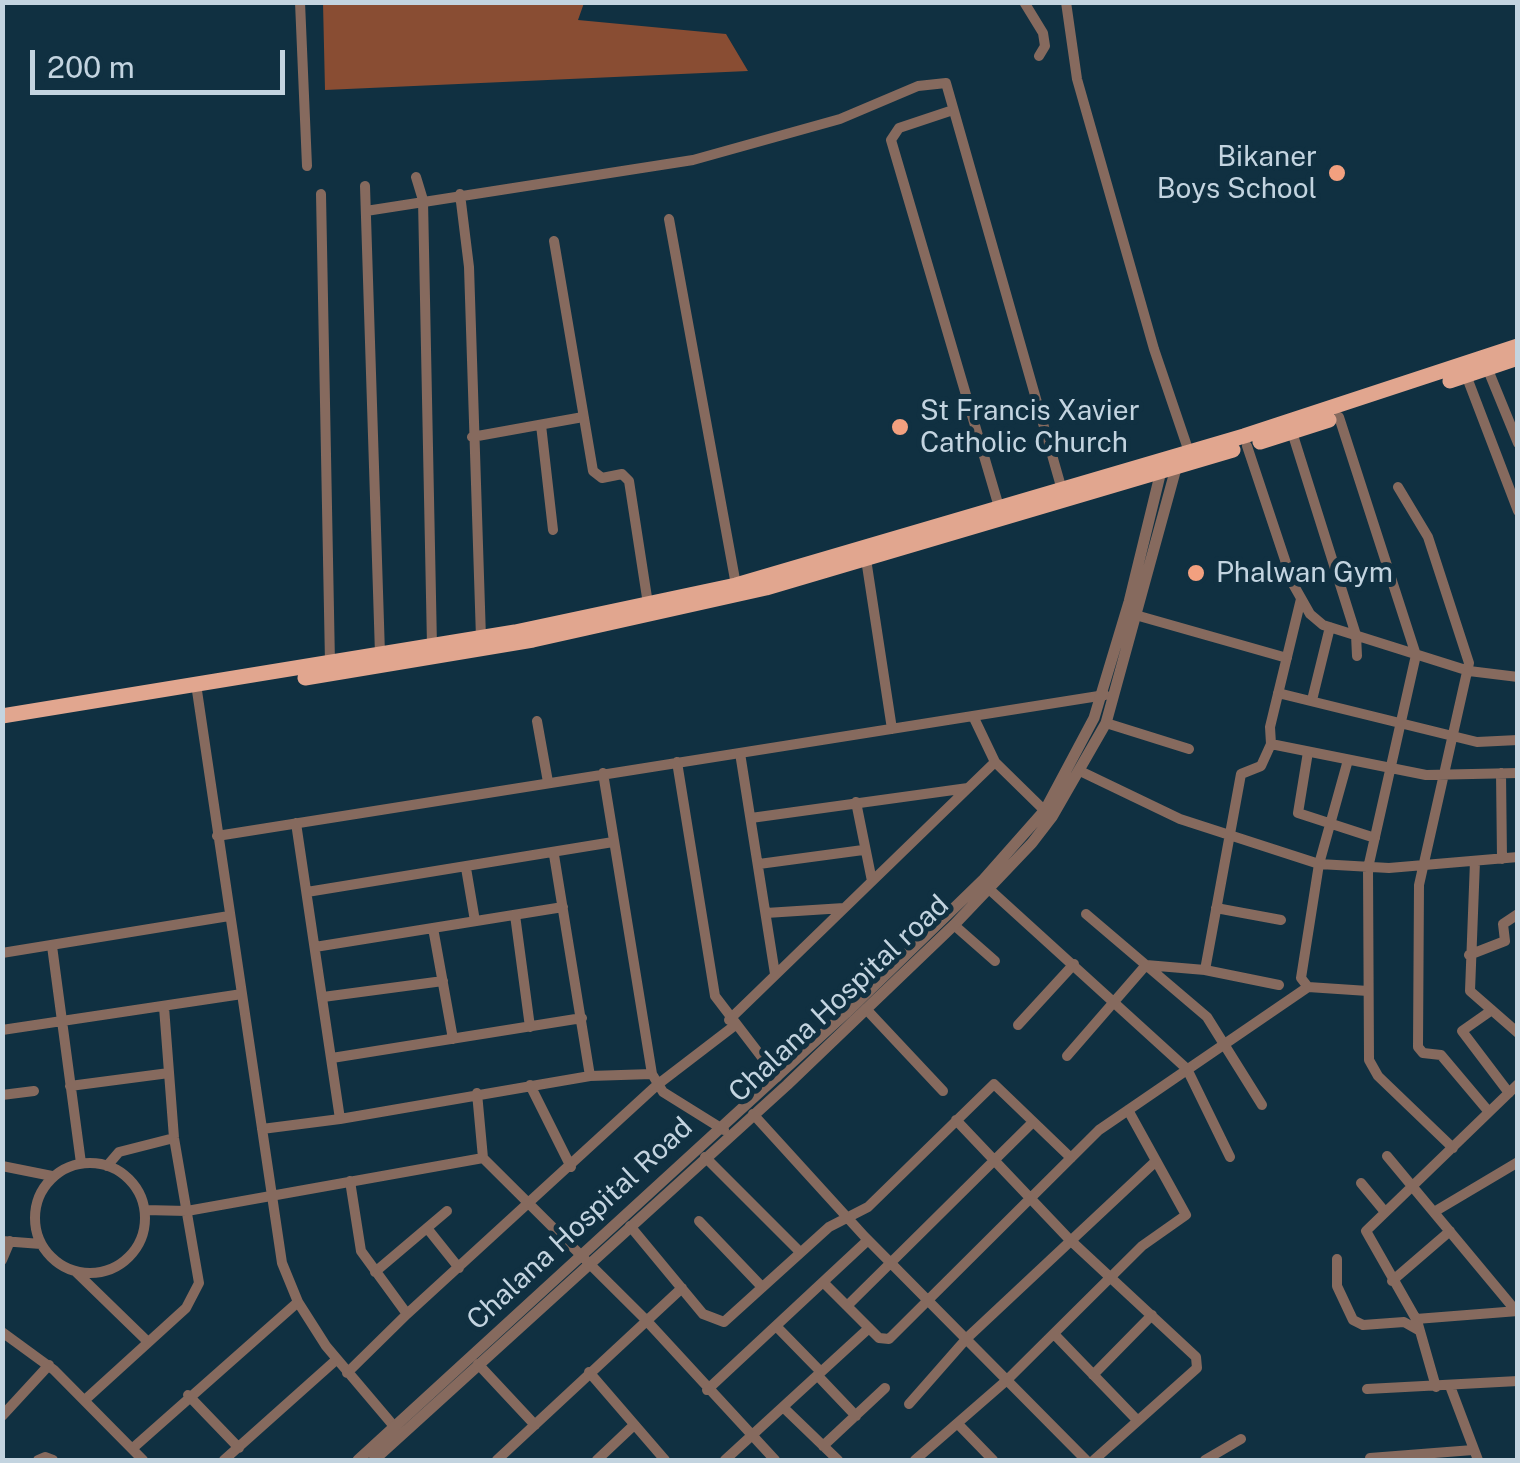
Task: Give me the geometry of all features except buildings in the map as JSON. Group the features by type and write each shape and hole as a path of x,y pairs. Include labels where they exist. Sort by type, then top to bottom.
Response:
{"main road":[{"path":"2,726 480,638 736,585 999,507 1247,446 1466,375 1518,346"},
{"path":"2,716 534,640 766,588 1486,363 1518,358"}],"street":[{"path":"300,2 307,166"},
{"path":"1024,2 1043,32 1046,46 1040,56"},
{"path":"1066,2 1076,79 1154,348 1174,461"},
{"path":"366,211 728,152 840,119 918,86 946,82 1062,490"},
{"path":"954,110 898,128 891,140 999,507"},
{"path":"416,177 423,200 432,646"},
{"path":"364,186 380,654"},
{"path":"322,194 330,663"},
{"path":"460,194 470,267 480,638"},
{"path":"670,219 736,585"},
{"path":"554,241 593,471 602,478 622,474 630,481 648,604"},
{"path":"1486,363 1518,443"},
{"path":"1466,375 1518,511"},
{"path":"472,437 583,417"},
{"path":"1339,417 1416,655 1368,868 1372,1068 1453,1148"},
{"path":"541,425 554,530"},
{"path":"1292,432 1356,635 1357,656"},
{"path":"1247,446 1310,614 1330,627 1416,655 1469,670 1518,677"},
{"name":"Chalana Hospital road","path":"374,1460 398,1431 478,1364 586,1259 630,1226 726,1132 753,1114 989,890 1080,771 1106,723 1139,616 1174,461"},
{"name":"Chalana Hospital Road","path":"358,1460 398,1431 726,1132 776,1078 1048,814 1087,733 1174,461"},
{"path":"1398,487 1428,537 1468,655 1469,670 1422,865 1418,1047 1423,1053 1441,1054 1489,1112"},
{"path":"866,559 892,729"},
{"path":"1205,970 1240,774 1261,766 1271,744 1270,728 1301,598"},
{"path":"1139,616 1286,658"},
{"path":"1312,700 1330,627"},
{"path":"197,689 282,1263 298,1302 336,1360 398,1431"},
{"path":"218,836 1117,692"},
{"path":"1278,693 1400,720 1452,737 1494,744 1518,740"},
{"path":"973,716 996,762 1048,814"},
{"path":"537,721 548,782"},
{"path":"1106,723 1190,749"},
{"path":"1271,744 1442,777 1518,773"},
{"path":"1308,752 1298,813 1375,838"},
{"path":"740,753 774,974"},
{"path":"1308,988 1301,967 1319,864 1348,760"},
{"path":"677,762 713,987 732,1023 776,1078"},
{"path":"347,1372 406,1314 530,1206 654,1080 732,1023 774,974 996,762"},
{"path":"1080,771 1156,810 1319,864 1368,868 1518,858"},
{"path":"603,773 654,1080"},
{"path":"1501,774 1502,859"},
{"path":"751,818 969,788"},
{"path":"856,802 872,881"},
{"path":"296,823 340,1119"},
{"path":"307,892 554,855 613,842"},
{"path":"759,864 863,850"},
{"path":"554,855 590,1076"},
{"path":"1475,861 1470,991 1518,1033"},
{"path":"466,868 474,921"},
{"path":"989,890 1187,1069 1230,1157"},
{"path":"315,947 562,907"},
{"path":"766,913 844,908"},
{"path":"1216,908 1281,920"},
{"path":"515,914 530,1026"},
{"path":"1086,914 1207,1017 1262,1104"},
{"path":"1469,955 1504,942 1503,924 1518,914"},
{"path":"2,953 229,916"},
{"path":"954,925 995,961"},
{"path":"433,928 454,1039"},
{"path":"52,946 81,1163"},
{"path":"1018,1025 1074,964"},
{"path":"1146,965 1205,970 1279,986"},
{"path":"1067,1056 1146,965"},
{"path":"323,998 443,981"},
{"path":"823,1282 879,1338 889,1339 1071,1158 1128,1110 1308,988 1368,991"},
{"path":"2,1030 242,994"},
{"path":"86,1399 146,1340 186,1308 199,1283 174,1138 164,1007"},
{"path":"866,1009 943,1091"},
{"path":"1436,1386 1416,1319 1366,1231 1513,1089 1462,1030 1492,1010"},
{"path":"332,1058 582,1018"},
{"path":"70,1086 169,1073"},
{"path":"262,1129 590,1076 654,1080 726,1132"},
{"path":"630,1226 717,1323 732,1316 800,1252 847,1217 868,1207 994,1084 1071,1158"},
{"path":"530,1086 571,1167"},
{"path":"2,1095 34,1091"},
{"path":"477,1094 483,1158 646,1319 706,1390 775,1460"},
{"path":"916,1460 1055,1335 1149,1240 1186,1215 1128,1110"},
{"path":"753,1114 868,1240 1090,1460 1198,1362 1069,1239 956,1120"},
{"path":"847,1306 1033,1122"},
{"path":"107,1166 119,1152 174,1138"},
{"path":"705,1156 800,1252"},
{"path":"1387,1156 1517,1311"},
{"path":"144,1210 187,1211 483,1158"},
{"path":"908,1404 967,1338 1156,1160"},
{"path":"2,1166 52,1176 81,1163 107,1166 130,1180 144,1210 142,1235 129,1256 108,1270 74,1271"},
{"path":"1434,1212 1517,1164"},
{"path":"52,1176 35,1210 41,1244 51,1258 74,1271 146,1340"},
{"path":"350,1181 356,1234 374,1272 406,1314"},
{"path":"1361,1183 1385,1212"},
{"path":"374,1272 447,1211"},
{"path":"699,1222 762,1288"},
{"path":"427,1228 459,1268"},
{"path":"1392,1282 1450,1231"},
{"path":"706,1390 868,1240"},
{"path":"2,1260 6,1241 41,1244"},
{"path":"1337,1258 1337,1286 1353,1320 1363,1325 1404,1322 1420,1331"},
{"path":"497,1460 682,1288"},
{"path":"133,1448 188,1395 298,1302"},
{"path":"1416,1319 1517,1311"},
{"path":"1093,1374 1152,1316"},
{"path":"776,1326 856,1416"},
{"path":"726,1460 868,1328"},
{"path":"2,1332 86,1399 143,1460"},
{"path":"1055,1335 1136,1419"},
{"path":"224,1460 336,1360"},
{"path":"478,1364 535,1424"},
{"path":"2,1416 49,1366"},
{"path":"590,1372 665,1460"},
{"path":"1368,1389 1518,1381"},
{"path":"1370,1458 1476,1455 1450,1386"},
{"path":"823,1446 885,1388"},
{"path":"188,1395 239,1448"},
{"path":"784,1408 838,1460"},
{"path":"958,1424 993,1460"},
{"path":"596,1460 634,1425"},
{"path":"1205,1460 1241,1440"},
{"path":"38,1460 53,1460"}],"shaded area":[{"path":"323,3 584,3 578,20 726,34 748,71 325,90"}],"place":[{"name":"Bikaner Boys School","path":"1337,173"},
{"name":"St Francis Xavier Catholic Church","path":"900,427"},
{"name":"Phalwan Gym","path":"1196,573"}]}
